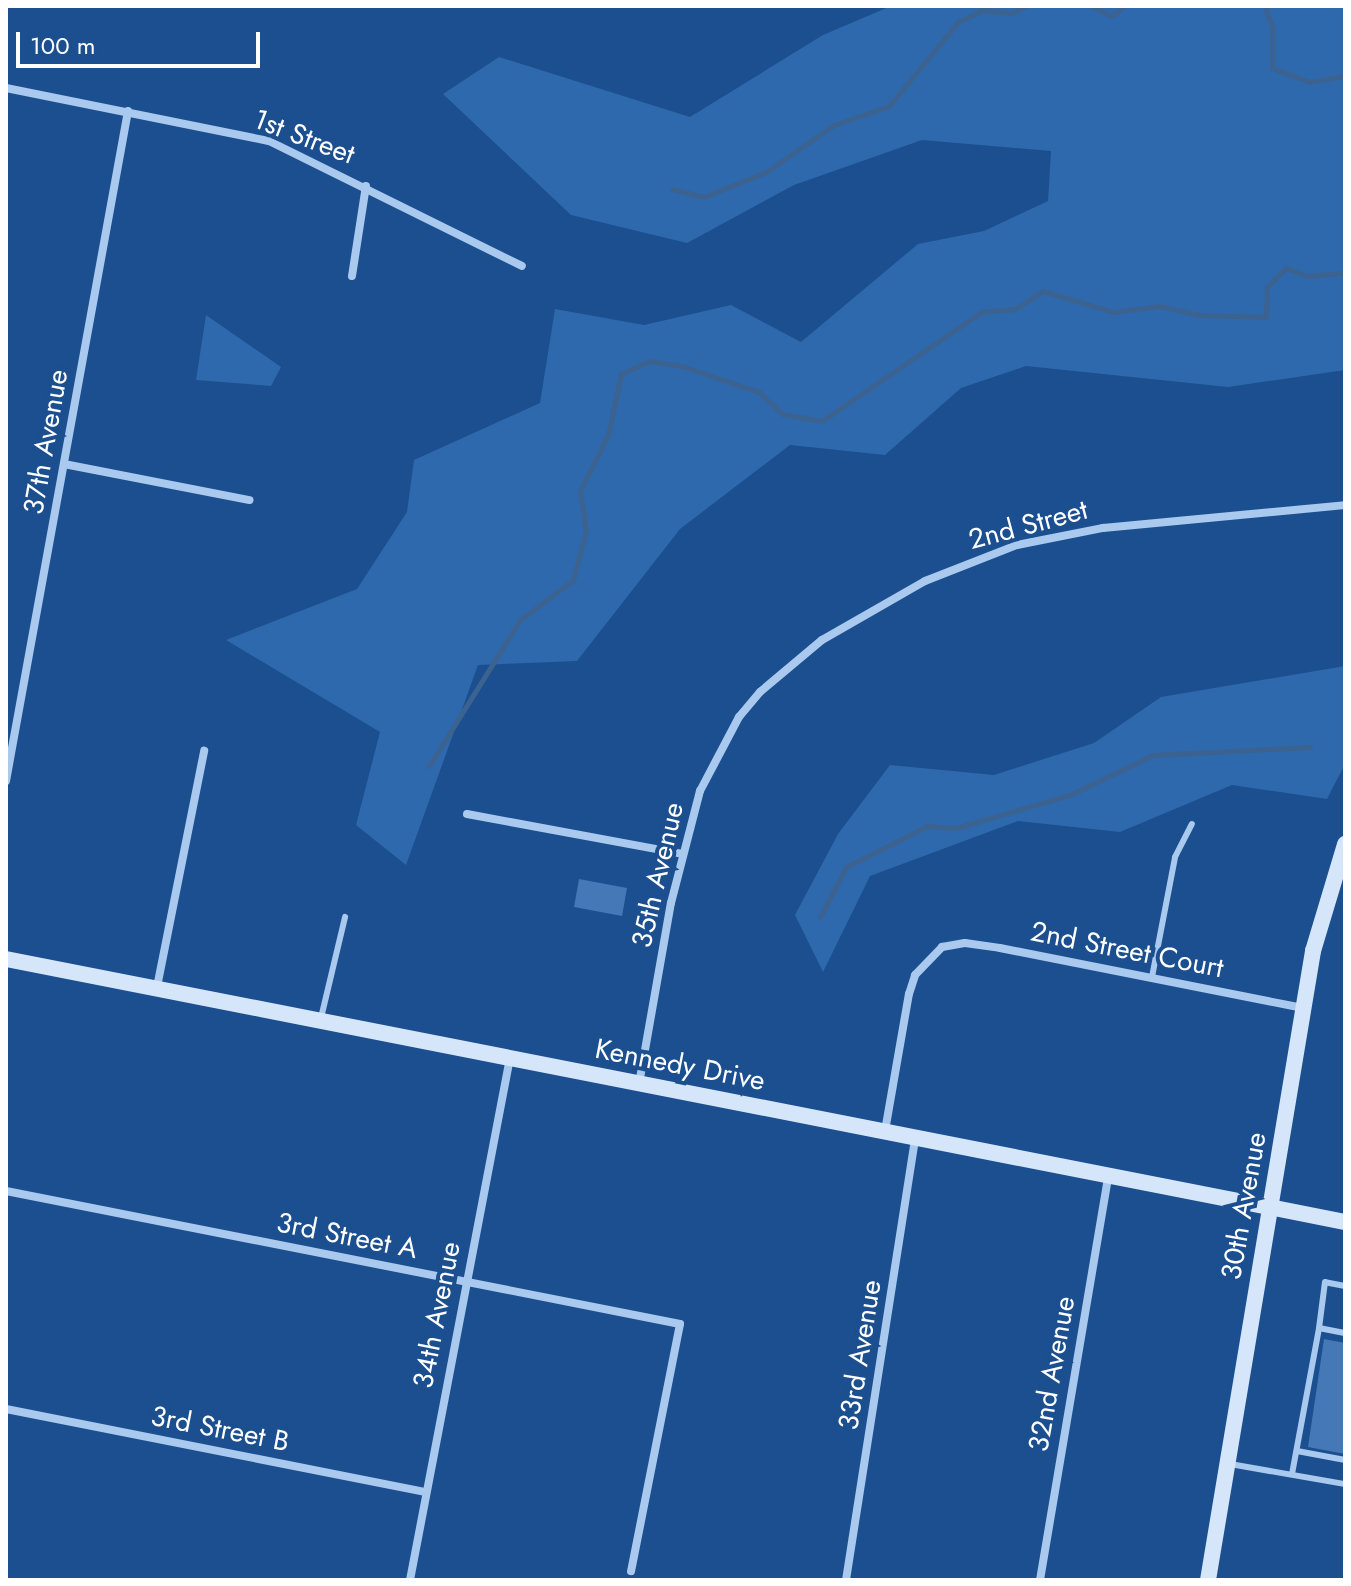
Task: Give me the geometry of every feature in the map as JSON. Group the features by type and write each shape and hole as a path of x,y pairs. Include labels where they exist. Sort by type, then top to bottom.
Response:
{"street":[{"name":"1st Street","path":"6,88 269,141 366,186 489,254 522,266"},
{"name":"37th Avenue","path":"6,781 128,111"},
{"path":"352,276 366,186"},
{"path":"64,464 250,500"},
{"name":"2nd Street","path":"760,692 846,624 925,581 1017,545 1103,528 1345,505"},
{"name":"35th Avenue","path":"639,1084 682,854 714,760 760,692"},
{"path":"157,987 204,751"},
{"path":"467,814 682,854"},
{"name":"30th Avenue","path":"1208,1580 1304,1008 1324,908 1345,844"},
{"name":"2nd Street Court","path":"885,1131 909,994 915,975 942,947 977,944 1304,1008"},
{"name":"Kennedy Drive","path":"6,959 1345,1222"},
{"name":"34th Avenue","path":"410,1580 510,1058"},
{"name":"33rd Avenue","path":"846,1580 915,1138"},
{"name":"32nd Avenue","path":"1040,1580 1108,1175"},
{"name":"3rd Street A","path":"6,1191 680,1324 631,1571"},
{"name":"3rd Street B","path":"6,1409 426,1492"}],"lane":[{"path":"1152,977 1175,857 1192,824"},
{"path":"320,1022 345,917"},
{"path":"1292,1474 1325,1282 1345,1286"},
{"path":"1319,1328 1345,1333"},
{"path":"1297,1451 1345,1460"},
{"path":"1227,1464 1345,1484"}],"shaded area":[{"path":"891,6 1345,6 1345,370 1228,387 1026,366 961,388 885,455 790,445 680,529 577,661 478,665 406,865 356,825 380,732 226,640 357,589 407,512 414,460 540,403 555,309 644,325 731,305 801,342 918,244 984,231 1048,201 1051,151 922,140 794,185 687,243 571,215 443,94 499,57 690,117 823,35"},
{"path":"206,315 281,367 271,386 196,380"},
{"path":"1345,666 1345,764 1327,799 1232,785 1120,832 1018,821 870,876 823,972 795,915 838,834 890,765 994,775 1094,743 1161,697"}],"building":[{"path":"579,879 627,888 622,916 574,907"},
{"path":"1324,1339 1345,1343 1345,1454 1308,1447"}],"waterway":[{"path":"672,189 704,197 766,172 834,125 889,106 958,22 983,10 1011,13 1026,6"},
{"path":"1092,6 1112,16 1124,6"},
{"path":"1265,6 1272,26 1272,68 1310,82 1345,76"},
{"path":"429,766 520,620 573,580 586,530 580,491 608,435 621,374 649,361 685,367 759,392 783,414 822,421 981,312 1015,309 1043,291 1113,312 1159,306 1200,315 1266,317 1267,287 1286,268 1307,276 1345,273"},
{"path":"820,917 846,867 927,826 956,828 1072,794 1153,755 1310,747"}]}
